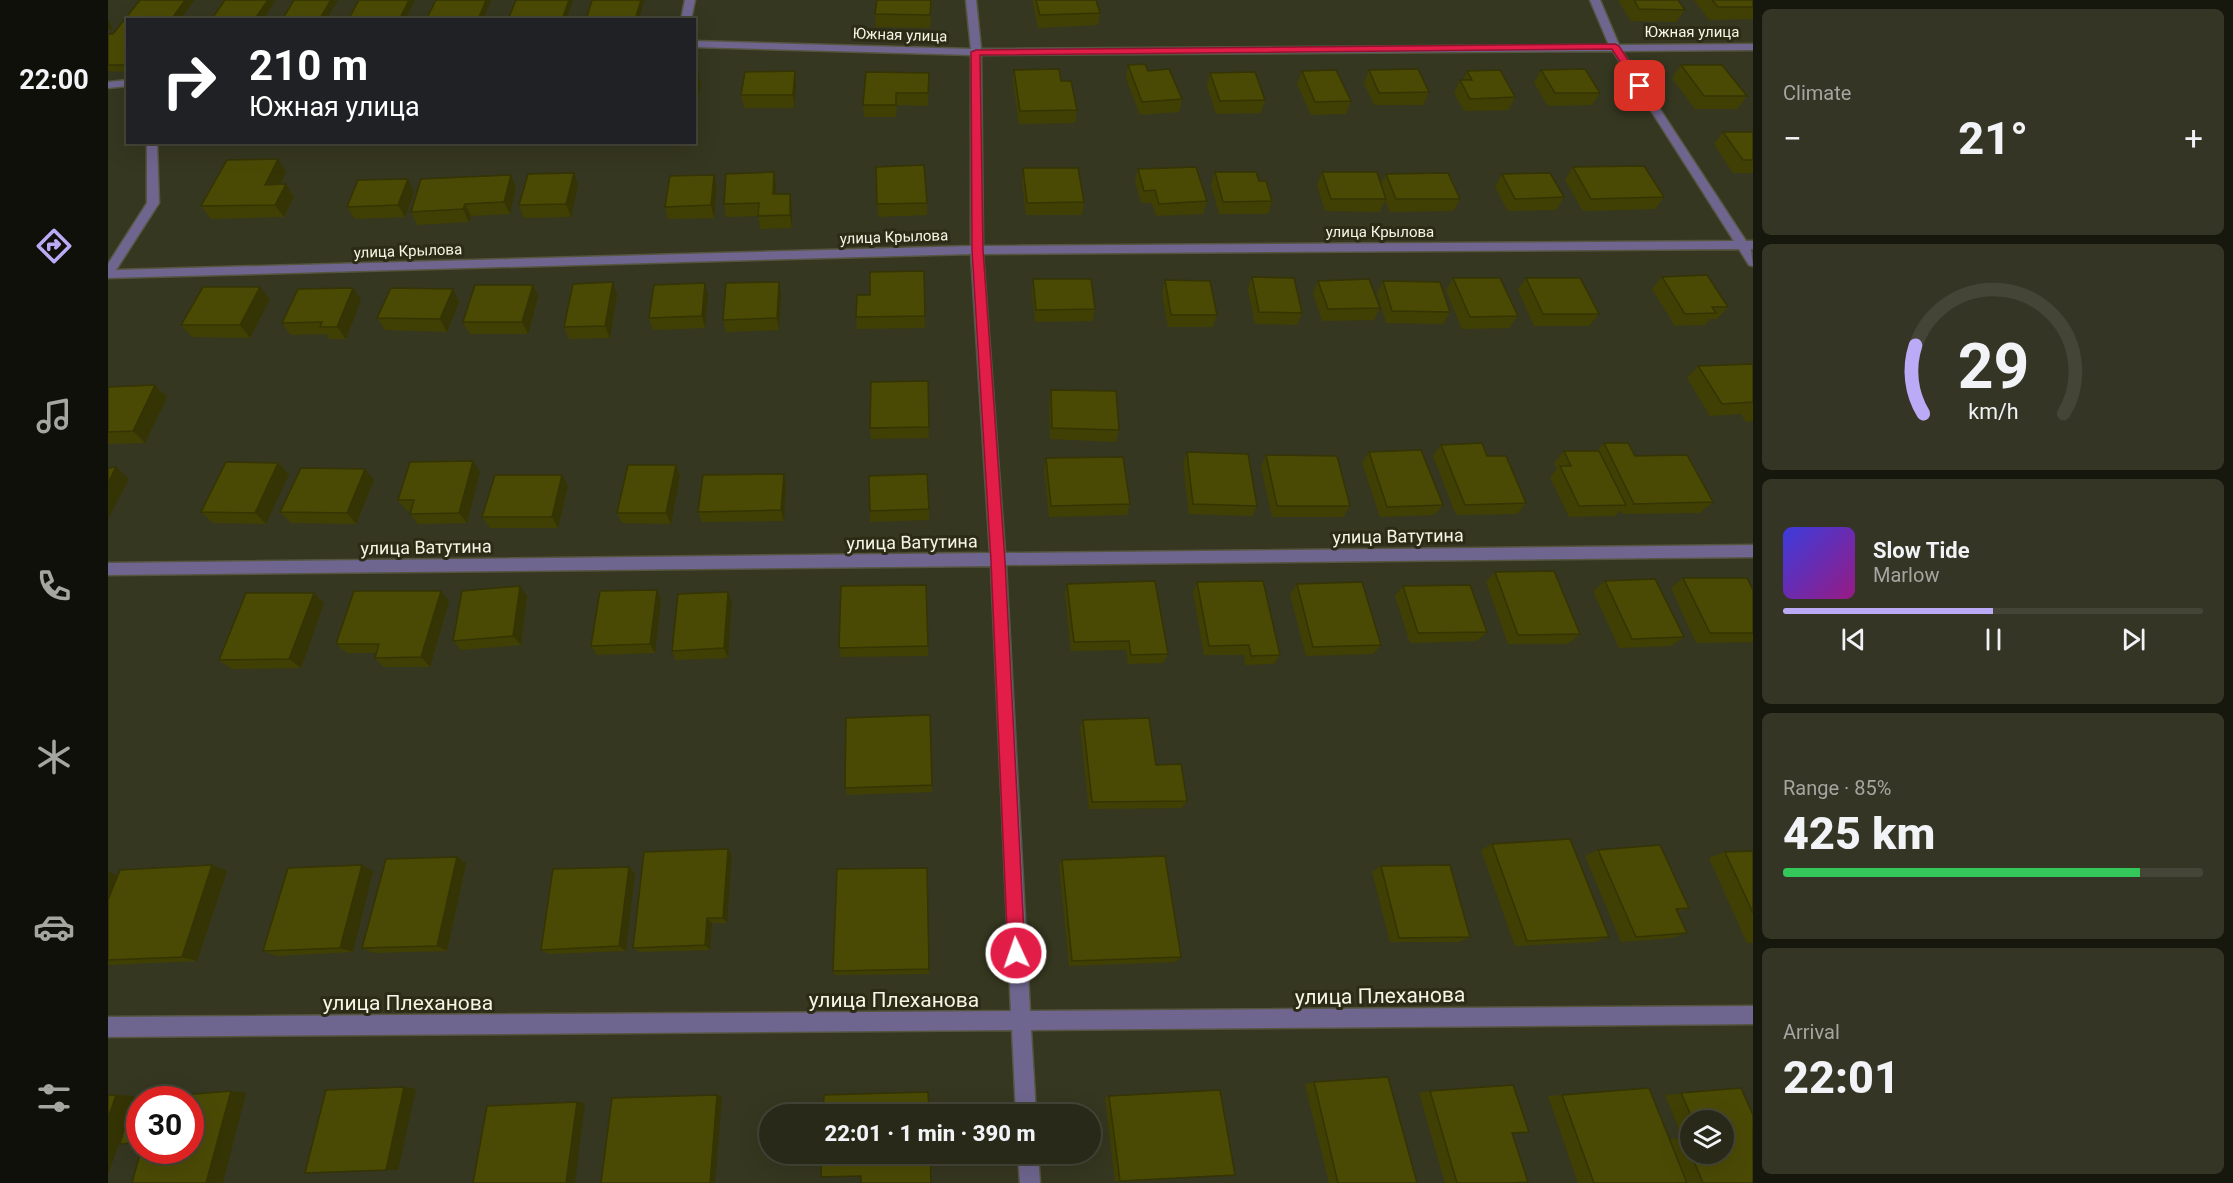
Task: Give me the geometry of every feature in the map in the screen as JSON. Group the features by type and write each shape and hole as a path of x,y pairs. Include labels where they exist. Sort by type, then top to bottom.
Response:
{"street":[{"path":"686,18 690,0"},
{"path":"971,0 976,52 977,250 998,561 1025,1104"},
{"path":"1595,0 1615,46 1747,245 1753,262"},
{"name":"Южная улица","path":"696,44 976,52 1615,46 1753,47"},
{"path":"108,85 126,83"},
{"path":"108,273 153,203 152,144"},
{"name":"улица Крылова","path":"108,273 977,250 1747,245"},
{"name":"улица Ватутина","path":"108,569 1753,551"},
{"name":"улица Плеханова","path":"108,1027 1753,1015"},
{"path":"1029,1164 1030,1183"}],"building":[{"path":"140,0 185,0 172,18 126,18 126,65 108,65 108,34 113,34"},
{"path":"225,0 268,0 255,18 212,18"},
{"path":"294,0 331,0 320,18 283,18"},
{"path":"359,0 409,0 400,18 349,18"},
{"path":"436,0 486,0 479,18 427,18"},
{"path":"516,0 569,0 563,18 509,18"},
{"path":"592,0 641,0 636,18 587,18"},
{"path":"877,0 931,0 930,15 875,14"},
{"path":"1036,0 1096,0 1100,13 1040,15"},
{"path":"1634,0 1678,0 1685,10 1639,9"},
{"path":"1712,0 1753,0 1753,7 1718,7"},
{"path":"1145,64 1148,71 1169,69 1182,99 1142,102 1128,65"},
{"path":"1681,65 1722,65 1747,96 1704,96"},
{"path":"1059,69 1061,81 1071,81 1077,110 1020,111 1014,70"},
{"path":"1418,69 1429,92 1379,93 1369,70"},
{"path":"1585,69 1600,93 1555,93 1541,70"},
{"path":"1336,70 1351,101 1315,102 1302,71"},
{"path":"1500,70 1515,97 1470,99 1460,80 1472,80 1467,71"},
{"path":"795,71 793,95 741,95 745,72"},
{"path":"866,72 929,73 928,93 896,93 896,105 863,105"},
{"path":"1255,72 1265,100 1220,101 1210,73"},
{"path":"1723,132 1753,132 1753,160 1743,160"},
{"path":"278,159 265,185 286,184 275,205 201,206 227,160"},
{"path":"924,165 927,203 877,204 876,167"},
{"path":"1644,166 1664,197 1591,199 1573,167"},
{"path":"1196,167 1207,201 1159,204 1155,190 1144,191 1138,169"},
{"path":"1023,168 1078,168 1084,202 1027,203"},
{"path":"774,172 773,194 790,194 790,215 758,216 759,203 724,204 726,174"},
{"path":"1215,172 1256,172 1259,181 1266,181 1272,201 1223,202"},
{"path":"1322,172 1377,172 1386,199 1331,199"},
{"path":"574,173 566,204 519,205 528,174"},
{"path":"1448,173 1460,199 1396,199 1386,174"},
{"path":"1550,173 1564,197 1515,199 1502,174"},
{"path":"511,175 504,202 465,204 463,209 411,212 421,179"},
{"path":"714,175 711,205 665,207 670,176"},
{"path":"408,179 398,205 347,207 358,180"},
{"path":"924,271 925,316 856,317 857,295 870,295 870,272"},
{"path":"1707,275 1728,307 1712,307 1716,313 1685,314 1662,277"},
{"path":"1252,277 1294,278 1302,313 1259,312"},
{"path":"1453,278 1500,278 1518,316 1470,317"},
{"path":"1526,278 1580,278 1599,314 1543,314"},
{"path":"1033,279 1091,279 1095,309 1036,310"},
{"path":"1369,279 1380,308 1328,309 1318,281"},
{"path":"1165,280 1210,281 1217,315 1171,315"},
{"path":"1383,281 1440,282 1450,312 1392,311"},
{"path":"613,282 605,326 564,327 573,284"},
{"path":"779,282 777,318 723,320 726,283"},
{"path":"705,283 702,316 649,318 654,285"},
{"path":"475,285 533,285 522,322 463,322"},
{"path":"203,287 260,287 240,325 181,325"},
{"path":"353,288 337,327 320,327 322,322 282,323 298,289"},
{"path":"391,288 453,289 440,319 377,318"},
{"path":"1753,364 1753,402 1722,404 1698,366"},
{"path":"928,381 929,427 870,428 871,382"},
{"path":"155,385 133,431 108,432 108,387"},
{"path":"1051,390 1116,391 1119,430 1052,428"},
{"path":"1482,443 1487,456 1506,456 1526,503 1465,505 1441,445"},
{"path":"1604,443 1628,443 1635,456 1687,455 1713,502 1634,504"},
{"path":"1421,450 1443,505 1387,507 1369,452"},
{"path":"1564,451 1599,451 1626,505 1579,506 1560,466 1571,466"},
{"path":"1187,452 1248,454 1257,506 1193,504"},
{"path":"1266,455 1337,456 1350,506 1277,506"},
{"path":"1123,457 1130,504 1051,506 1046,458"},
{"path":"473,461 459,513 410,514 414,500 398,500 410,462"},
{"path":"226,462 278,463 255,513 201,512"},
{"path":"628,465 676,465 666,513 617,513"},
{"path":"116,467 108,483 108,468"},
{"path":"301,468 365,469 347,513 280,512"},
{"path":"784,474 781,510 698,512 703,475"},
{"path":"927,474 929,509 870,511 869,476"},
{"path":"495,475 562,475 552,517 482,517"},
{"path":"1554,571 1580,634 1518,635 1495,572"},
{"path":"1683,578 1747,578 1753,590 1753,633 1710,633"},
{"path":"1655,579 1684,637 1632,639 1605,581"},
{"path":"1155,581 1168,654 1131,655 1129,641 1074,642 1067,584"},
{"path":"1263,581 1280,655 1251,656 1249,645 1209,646 1197,582"},
{"path":"1362,582 1381,645 1313,647 1297,584"},
{"path":"926,585 928,646 839,648 841,586"},
{"path":"1470,585 1487,632 1418,633 1403,586"},
{"path":"520,586 513,636 453,641 462,591"},
{"path":"657,590 650,644 591,646 600,591"},
{"path":"354,591 441,591 421,657 375,658 379,644 336,644"},
{"path":"728,592 724,648 672,651 678,594"},
{"path":"246,593 314,593 289,659 219,660"},
{"path":"930,715 932,785 845,788 846,718"},
{"path":"1149,718 1156,765 1181,764 1187,801 1092,802 1083,720"},
{"path":"1570,839 1609,937 1527,941 1492,844"},
{"path":"1660,845 1689,908 1676,909 1687,933 1636,937 1598,850"},
{"path":"728,849 723,918 707,918 705,945 633,948 644,852"},
{"path":"1753,851 1753,913 1725,852"},
{"path":"1165,856 1181,957 1072,961 1062,860"},
{"path":"457,857 437,946 362,948 386,859"},
{"path":"212,865 182,957 108,960 108,900 120,870"},
{"path":"362,865 340,948 263,951 288,868"},
{"path":"1450,865 1470,937 1399,938 1381,866"},
{"path":"629,867 619,946 541,950 553,869"},
{"path":"927,868 929,969 833,971 837,869"},
{"path":"1388,1077 1417,1183 1338,1183 1314,1082"},
{"path":"1513,1085 1529,1132 1512,1133 1528,1182 1457,1183 1430,1091"},
{"path":"404,1087 386,1170 305,1173 326,1090"},
{"path":"1649,1088 1687,1183 1594,1183 1562,1095"},
{"path":"1741,1088 1753,1115 1753,1183 1703,1183 1695,1164 1734,1164 1734,1110 1689,1110 1681,1093"},
{"path":"1220,1090 1235,1175 1120,1181 1109,1096"},
{"path":"231,1091 206,1183 132,1183 137,1164 204,1164 204,1093"},
{"path":"928,1092 929,1104 824,1104 824,1095"},
{"path":"108,1095 116,1095 108,1119"},
{"path":"717,1095 710,1183 601,1183 612,1098"},
{"path":"577,1102 566,1183 473,1183 487,1106"},
{"path":"126,1123 126,1143 120,1144"},
{"path":"822,1164 930,1164 931,1183 861,1183 861,1176 821,1177"}],"route":[{"path":"1016,953 998,561 977,250 976,52 1615,46 1640,86"}]}
